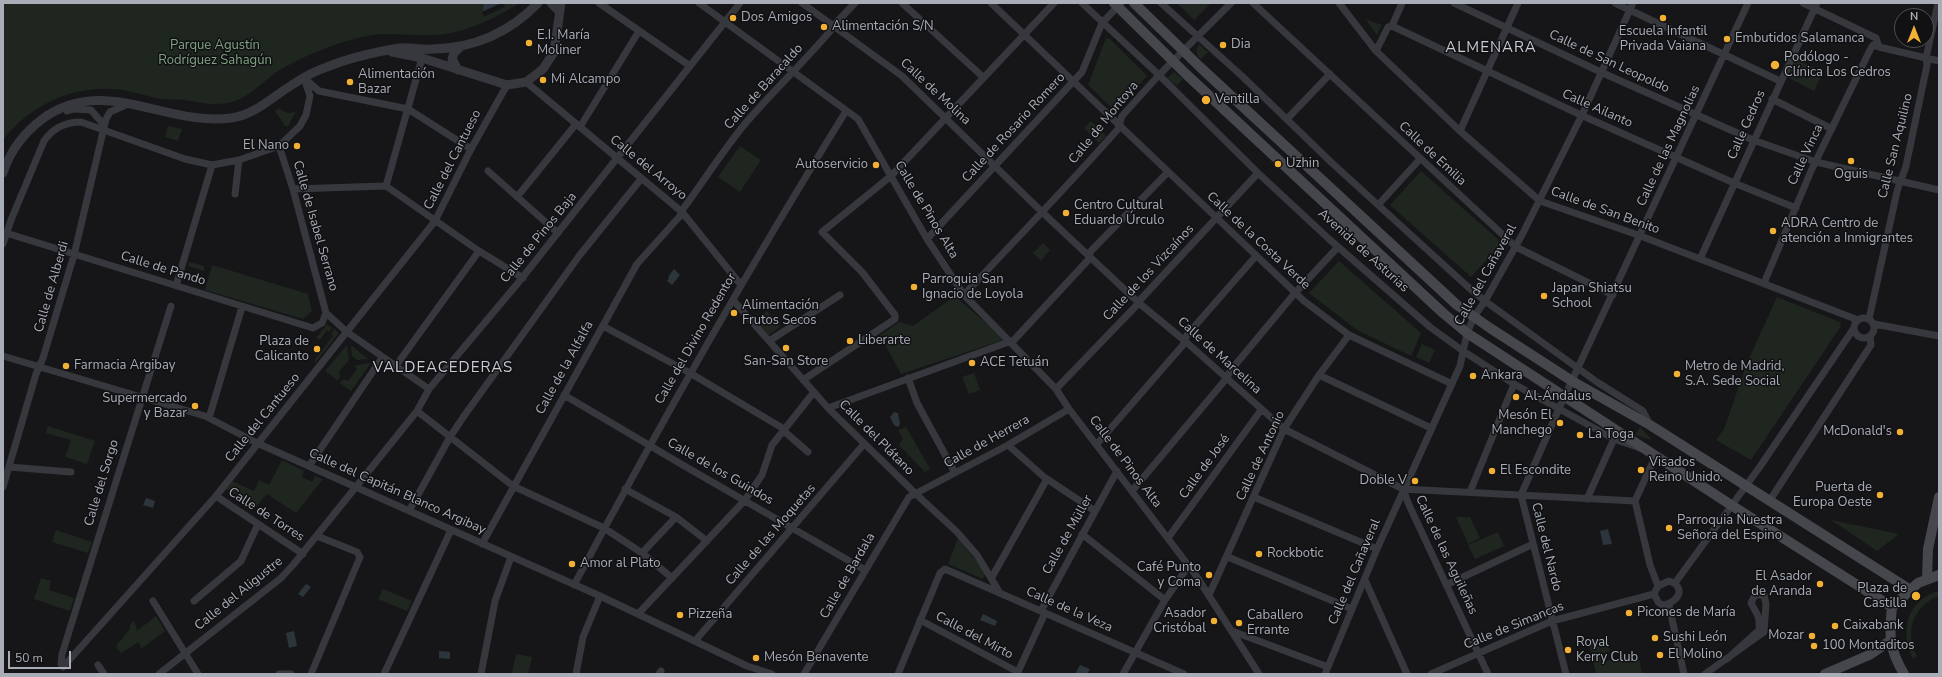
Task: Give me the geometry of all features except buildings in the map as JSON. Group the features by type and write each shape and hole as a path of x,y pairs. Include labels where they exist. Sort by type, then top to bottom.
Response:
{"main road":[{"name":"Avenida de Asturias","path":"1134,3 1200,67 1430,280 1474,317 1572,381 1650,425 1909,589"},
{"name":"Avenida de Asturias","path":"1117,4 1173,62 1439,310 1467,333 1655,457 1892,608"},
{"path":"1927,578 1928,549 1939,496"},
{"path":"1904,674 1894,656 1890,641 1892,608 1909,589 1927,578 1939,576"},
{"path":"1825,674 1869,655 1890,641"}],"street":[{"path":"3,173 19,142 29,130 44,118 62,108 88,101 106,100 129,103 210,120 233,118 262,106 292,85 326,67 357,57 401,48 431,49 460,46 487,38 510,27 526,15 538,3"},
{"path":"387,52 422,58 507,85 526,82 543,69 550,61 554,52 561,8 551,3"},
{"path":"599,3 690,66"},
{"name":"Calle de Pinos Alta","path":"699,3 858,119 927,239 964,295 1010,340 1056,389 1069,409 1189,565 1259,674"},
{"name":"Calle de Pinos Baja","path":"355,487 417,411 429,389 523,278 724,21 740,3"},
{"name":"Calle de Molina","path":"802,3 902,76 1041,211"},
{"name":"Calle de Baracaldo","path":"682,212 743,126 793,71 801,65 833,26 855,3"},
{"path":"902,3 983,76"},
{"name":"Calle de la Costa Verde","path":"991,3 1120,124 1295,293 1349,335 1452,384"},
{"path":"803,380 894,321 895,315 862,272 822,232 891,176 983,76 1054,3"},
{"name":"Avenida de Asturias","path":"1082,3 1159,75 1258,173 1338,247 1430,328 1463,352 1514,384 1560,408 1614,440 1644,449"},
{"name":"Avenida de Asturias","path":"1161,3 1199,36 1378,205 1486,301 1579,368 1643,411 1650,425"},
{"name":"Calle de Montoya","path":"964,295 1041,211 1057,197 1118,129 1122,116 1159,75 1231,3"},
{"name":"Calle de Emilia","path":"1253,3 1516,247 1613,295"},
{"name":"Calle de San Benito","path":"1339,3 1376,51 1460,131 1540,200 1700,258 1858,320"},
{"path":"1376,51 1388,27 1392,26 1402,3"},
{"name":"Calle de San Leopoldo","path":"1454,3 1697,116 1753,140 1816,162 1939,190"},
{"path":"1460,131 1518,3"},
{"path":"1615,3 1632,6 1780,81"},
{"name":"Calle de las Magnolias","path":"1521,495 1564,397 1678,158 1748,3"},
{"path":"1803,3 1816,6 1876,38 1879,47 1939,61"},
{"name":"Calle San Aquilino","path":"1871,321 1896,196 1898,188 1902,182 1927,65 1926,58 1937,3"},
{"name":"Avenida de Asturias","path":"1102,23 1117,4"},
{"name":"Calle del Cañaveral","path":"1326,670 1403,489 1460,366 1467,333 1474,317 1486,301 1540,200 1582,115 1632,6"},
{"name":"Calle Cedros","path":"1700,258 1780,81 1816,6"},
{"name":"Calle de Rosario Romero","path":"927,239 1082,72 1102,23"},
{"name":"Calle Ailanto","path":"1392,26 1487,72 1582,115 1734,183 1796,208"},
{"path":"517,197 578,126 639,31"},
{"name":"Calle Vinca","path":"1764,283 1816,162 1870,50 1873,45 1879,47"},
{"path":"458,70 452,59 454,53 460,46"},
{"path":"386,186 422,58"},
{"path":"1287,119 1330,74"},
{"path":"304,78 319,91 408,109 471,148"},
{"path":"3,244 6,233 44,141 49,133 57,128 75,122 88,124 104,128 164,153 212,164 239,160 280,146 300,126 306,115 310,96 304,78"},
{"name":"Calle del Arroyo","path":"526,82 682,212 741,285"},
{"name":"Calle del Cantueso","path":"63,667 216,496 435,221 471,148 507,85"},
{"path":"1772,99 1832,129"},
{"name":"Calle de Alberdi","path":"3,486 36,374 40,367 74,256 104,128 110,112 129,103"},
{"path":"44,118 74,109 87,109 95,112 104,128"},
{"name":"Calle del Divino Redentor","path":"574,585 625,488 690,373 741,285 846,111"},
{"name":"Calle de Isabel Serrano","path":"280,146 326,313"},
{"path":"1378,205 1420,159"},
{"path":"235,194 239,160"},
{"path":"176,286 212,164"},
{"path":"488,171 558,234"},
{"path":"828,408 1010,340 1014,340 1090,258 1090,252 1168,172"},
{"name":"Calle de los Vizcaínos","path":"1056,389 1139,303 1140,299 1258,173"},
{"path":"409,511 450,437 579,256 641,179"},
{"path":"293,189 386,186 479,251 523,278"},
{"name":"Calle de Marcelina","path":"1041,211 1139,303 1185,340 1284,429 1403,489"},
{"name":"Calle de la Alfalfa","path":"482,544 637,264 682,212"},
{"name":"Calle de Pando","path":"6,233 74,256 313,328 322,323 326,313"},
{"path":"1132,491 1295,293 1338,247"},
{"path":"395,367 479,251"},
{"path":"1096,444 1183,345 1187,335 1256,256"},
{"path":"769,341 840,295"},
{"name":"Calle del Plátano","path":"733,300 828,408 957,532 977,555 1000,593"},
{"name":"Calle del Sorgo","path":"63,667 61,664 62,654 141,397 171,307"},
{"path":"209,418 242,307"},
{"path":"326,313 347,332 382,358 429,389"},
{"path":"1675,583 1745,485 1760,468 1858,320 1862,318 1939,336"},
{"path":"1854,328 1858,336 1863,338 1870,336 1874,331 1871,321"},
{"path":"603,326 690,373 784,429 785,432 808,452"},
{"name":"Calle de Antonio","path":"1209,595 1228,557 1284,429 1319,375 1349,335"},
{"path":"1770,500 1871,345 1870,336"},
{"name":"Calle del Capitán Blanco Argibay","path":"3,356 209,418 257,443 600,596 747,666 772,674"},
{"path":"309,466 382,358"},
{"path":"1319,375 1431,428"},
{"path":"908,378 917,403 955,473"},
{"path":"1470,492 1514,384"},
{"path":"638,614 708,541 744,500 762,475 769,450 814,392"},
{"name":"Calle de los Guindos","path":"564,395 865,570"},
{"name":"Calle de Herrera","path":"916,494 1008,445 1069,409"},
{"name":"Calle de José","path":"1168,538 1262,410"},
{"path":"417,411 513,486 604,528 642,553 672,578"},
{"path":"1588,499 1614,440"},
{"name":"Calle de las Moquetas","path":"694,641 794,528 864,444"},
{"path":"1008,445 1047,479 1095,511"},
{"path":"1655,457 1635,501 1651,569 1658,586"},
{"path":"9,467 71,472"},
{"name":"Calle de Müller","path":"1018,673 1043,612 1082,534 1117,471"},
{"path":"992,578 1047,479"},
{"name":"Calle del Aligustre","path":"160,674 280,578 303,554 355,487"},
{"path":"625,488 676,517 708,541"},
{"path":"1403,489 1635,501"},
{"name":"Calle de las Aguileñas","path":"1403,489 1408,505 1488,674"},
{"name":"Calle de Bardala","path":"804,674 909,497 916,494"},
{"name":"Calle del Nardo","path":"1521,495 1566,674"},
{"name":"Calle de Torres","path":"216,496 303,554"},
{"path":"1254,498 1377,549"},
{"path":"642,553 676,517"},
{"path":"194,601 241,561 258,524"},
{"path":"384,674 450,530"},
{"path":"1082,534 1165,600"},
{"name":"Calle de Torres","path":"311,674 360,557 356,552 317,536"},
{"path":"1446,585 1533,544"},
{"path":"481,674 495,602 511,557"},
{"path":"1228,557 1352,609"},
{"path":"1123,674 1165,600 1189,565"},
{"name":"Calle de la Veza","path":"920,620 940,573 945,568 1184,674"},
{"path":"1365,580 1407,674"},
{"path":"1669,581 1675,583 1679,588 1678,595 1669,605 1662,605 1658,602 1654,594 1658,586 1669,581"},
{"name":"Calle de Simancas","path":"1432,674 1478,652 1552,621 1654,594"},
{"path":"1705,674 1727,659 1764,632 1766,604 1764,595 1755,595 1751,603 1758,612 1760,620 1759,630 1727,659"},
{"path":"576,674 583,637 600,596"},
{"path":"152,601 198,674"},
{"path":"1669,605 1684,674"},
{"path":"898,674 920,620"},
{"name":"Calle del Mirto","path":"920,620 1018,673"},
{"path":"1232,631 1326,670"},
{"path":"98,665 104,674"},
{"path":"279,674 291,674"}],"green space":[{"name":"Parque Agustín Rodríguez Sahagún","path":"3,3 520,3 487,21 460,31 427,35 375,35 356,38 337,44 289,65 274,74 245,96 227,103 211,104 185,100 161,99 113,89 82,91 67,95 38,108 25,117 3,140"},
{"path":"1177,3 1211,3 1194,20"},
{"path":"1365,19 1382,25 1377,35"},
{"path":"1106,38 1110,39 1147,76 1115,111 1088,85"},
{"path":"1199,44 1208,52 1201,59 1197,52"},
{"path":"1796,59 1823,72 1814,91 1787,77"},
{"path":"1174,72 1183,79 1177,86 1167,78"},
{"path":"279,108 287,113 296,112 288,126 285,126 275,111"},
{"path":"1091,121 1106,136 1099,143 1084,128"},
{"path":"168,126 182,129 178,141 165,137"},
{"path":"740,146 761,160 740,192 718,177"},
{"path":"1421,171 1502,243 1471,277 1390,205"},
{"path":"1043,243 1050,250 1041,261 1033,253"},
{"path":"1339,261 1421,333 1411,356 1357,330 1309,293"},
{"path":"189,262 204,266 204,271 188,266"},
{"path":"212,265 308,294 312,311 303,319 205,290"},
{"path":"955,296 1003,338 1003,340 901,374 880,335 900,322 913,326"},
{"path":"1777,297 1840,322 1841,326 1751,460 1716,440 1724,429 1747,363"},
{"path":"767,311 781,326 769,335 755,320"},
{"path":"327,324 332,328 329,332 327,330 320,340 316,338"},
{"path":"334,329 338,332 338,334 315,363 315,359 333,336 331,334"},
{"path":"1422,344 1435,350 1429,363 1416,357"},
{"path":"347,345 349,360 338,373 341,376 337,380 325,371"},
{"path":"351,346 368,359 357,360 352,356"},
{"path":"371,363 351,391 340,383 344,379 348,381 357,369 355,367 356,365"},
{"path":"974,373 980,390 969,394 962,377"},
{"path":"48,426 95,441 87,464 65,457 71,440 46,433"},
{"path":"906,427 930,469 925,472 899,445 903,439 898,430"},
{"path":"1640,427 1652,440 1635,435"},
{"path":"282,460 304,471 302,477 312,482 315,476 323,479 296,513 267,494 254,509 235,497 236,495 226,489 232,481 254,491 259,480 269,485"},
{"path":"1456,517 1470,517 1480,538 1468,544"},
{"path":"1831,520 1899,534 1877,551"},
{"path":"56,530 92,542 88,553 52,542"},
{"path":"1498,532 1504,546 1475,559 1468,545"},
{"path":"958,538 986,573 983,579 948,564"},
{"path":"41,578 51,581 49,590 74,598 70,611 34,599"},
{"path":"383,589 412,601 407,611 378,599"},
{"path":"1939,591 1939,596 1930,600 1923,606 1913,621 1911,638 1917,656 1913,659 1907,638 1909,618 1919,601 1928,595"},
{"path":"156,616 165,631 141,649 139,642 121,653 116,646 130,629 130,625 134,620 137,631"},
{"path":"1608,640 1610,651 1601,654 1603,662 1638,654 1642,674 1596,674 1590,647 1591,645"},
{"path":"516,654 532,657 528,674 512,673"}],"shaded area":[{"path":"484,3 501,3 503,8 486,16 483,9"},
{"path":"674,269 680,275 672,285 667,281"},
{"path":"894,412 898,413 900,424 898,427 894,425 890,417"},
{"path":"146,498 155,501 153,508 143,505"},
{"path":"1608,529 1612,544 1603,545 1600,531"},
{"path":"306,584 311,587 303,597 298,594"},
{"path":"983,614 997,621 995,626 980,620"},
{"path":"294,631 297,646 289,648 286,633"},
{"path":"439,651 450,652 450,659 439,658"},
{"path":"1080,665 1090,669 1087,674 1075,674"}],"pier":[{"path":"503,3 505,7 484,17 482,12"}],"place":[{"name":"Dos Amigos","path":"733,18"},
{"name":"Escuela Infantil Privada Vaiana","path":"1663,18"},
{"name":"Alimentación S/N","path":"824,27"},
{"name":"Embutidos Salamanca","path":"1727,39"},
{"name":"E.I. María Moliner","path":"529,43"},
{"name":"Dia","path":"1223,45"},
{"name":"Podólogo - Clínica Los Cedros","path":"1775,65"},
{"name":"Mi Alcampo","path":"543,80"},
{"name":"Alimentación Bazar","path":"350,82"},
{"name":"Ventilla","path":"1206,100"},
{"name":"El Nano","path":"297,146"},
{"name":"Oguis","path":"1851,161"},
{"name":"Uzhin","path":"1278,164"},
{"name":"Autoservicio","path":"876,165"},
{"name":"Centro Cultural Eduardo Úrculo","path":"1066,213"},
{"name":"ADRA Centro de atención a Inmigrantes","path":"1773,231"},
{"name":"Parroquia San Ignacio de Loyola","path":"914,287"},
{"name":"Japan Shiatsu School","path":"1544,296"},
{"name":"Alimentación Frutos Secos","path":"734,313"},
{"name":"Liberarte","path":"850,341"},
{"name":"San-San Store","path":"786,348"},
{"name":"Plaza de Calicanto","path":"317,349"},
{"name":"ACE Tetuán","path":"972,363"},
{"name":"Farmacia Argibay","path":"66,366"},
{"name":"Metro de Madrid, S.A. Sede Social","path":"1677,374"},
{"name":"Ankara","path":"1473,376"},
{"name":"Al-Ándalus","path":"1516,397"},
{"name":"Supermercado y Bazar","path":"195,406"},
{"name":"Mesón El Manchego","path":"1560,423"},
{"name":"McDonald's","path":"1900,432"},
{"name":"La Toga","path":"1580,435"},
{"name":"Visados Reino Unido.","path":"1641,470"},
{"name":"El Escondite","path":"1492,471"},
{"name":"Doble V","path":"1415,481"},
{"name":"Puerta de Europa Oeste","path":"1880,495"},
{"name":"Parroquia Nuestra Señora del Espino","path":"1669,528"},
{"name":"Rockbotic","path":"1259,554"},
{"name":"Amor al Plato","path":"572,564"},
{"name":"Café Punto y Coma","path":"1209,575"},
{"name":"El Asador de Aranda","path":"1820,584"},
{"name":"Plaza de Castilla","path":"1916,596"},
{"name":"Picones de María","path":"1629,613"},
{"name":"Pizzeña","path":"680,615"},
{"name":"Asador Cristóbal","path":"1214,621"},
{"name":"Caballero Errante","path":"1239,623"},
{"name":"Caixabank","path":"1835,626"},
{"name":"Mozar","path":"1812,636"},
{"name":"Sushi León","path":"1655,638"},
{"name":"100 Montaditos","path":"1814,646"},
{"name":"Royal Kerry Club","path":"1568,650"},
{"name":"El Molino","path":"1660,655"},
{"name":"Mesón Benavente","path":"756,658"}],"district":[{"name":"ALMENARA","path":"1491,48"},
{"name":"VALDEACEDERAS","path":"443,368"}]}
